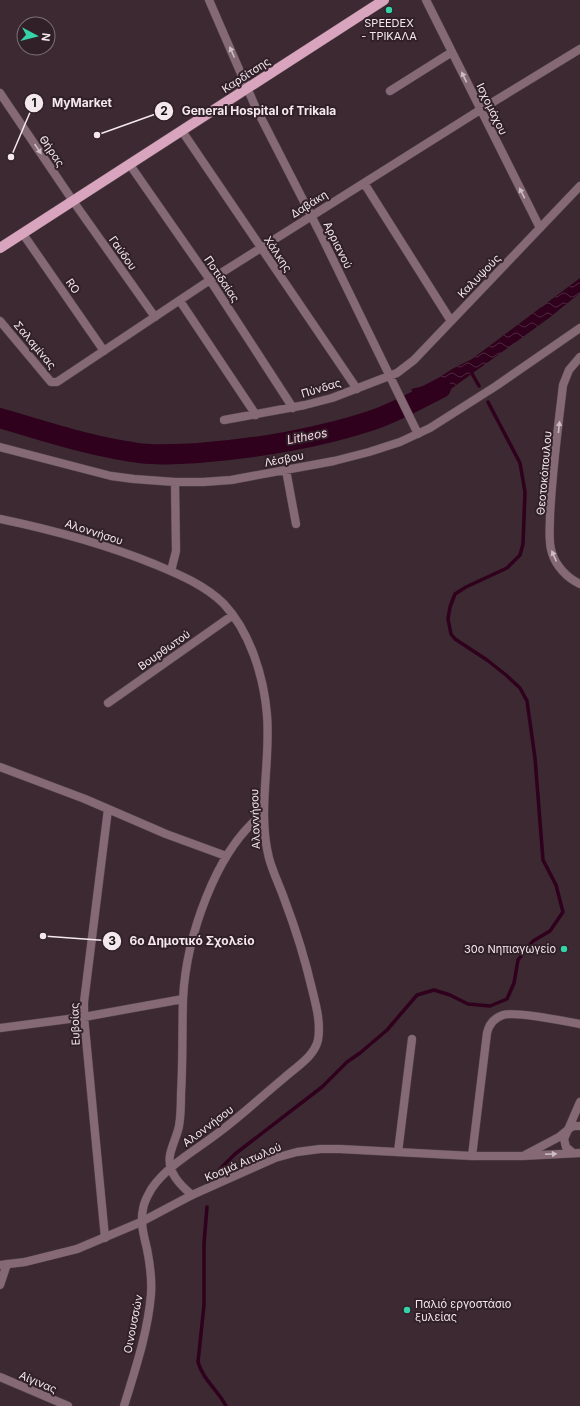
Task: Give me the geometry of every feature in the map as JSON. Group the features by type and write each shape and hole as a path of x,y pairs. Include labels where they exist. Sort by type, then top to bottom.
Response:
{"main road":[{"name":"Καρδίτσης","path":"0,248 384,0"}],"street":[{"name":"Αρριανού","path":"209,0 255,106 417,432"},
{"name":"Ισχομάχου","path":"426,0 540,228"},
{"name":"Δαβάκη","path":"53,382 57,382 261,247 580,49"},
{"path":"390,90 452,52"},
{"name":"Θήρας","path":"0,93 73,201"},
{"name":"Χάλκης","path":"182,131 357,389"},
{"name":"Ποτιδαίας","path":"130,165 210,280 293,408"},
{"path":"364,183 451,321"},
{"name":"Καλυψούς","path":"390,376 410,364 580,186"},
{"name":"Γαύδου","path":"73,201 155,317"},
{"name":"RO","path":"23,234 104,351"},
{"path":"180,301 256,414"},
{"name":"Σαλαμίνας","path":"0,321 47,378 53,382"},
{"name":"Λέσβου","path":"0,447 111,476 175,482 224,481 352,457 393,444 446,419 547,352 580,328"},
{"name":"Θεοτοκόπουλου","path":"580,358 569,370 563,385 552,492 550,534 551,552 559,566 572,579 580,584"},
{"name":"Πύνδας","path":"224,420 293,408 320,401 390,376"},
{"path":"286,470 296,524"},
{"path":"172,571 176,551 175,482"},
{"name":"Αλοννήσου","path":"0,519 42,528 90,541 172,571 206,590 218,599 241,626 248,640 264,690 268,730 264,813 267,849 269,861 295,929 308,972 317,1008 318,1042 308,1058 235,1120 172,1168 154,1185 146,1198 141,1222"},
{"name":"Βουρθωτού","path":"108,703 233,615"},
{"path":"0,767 108,809 166,834 226,856"},
{"name":"Ευβοίας","path":"105,1238 84,1017 84,1002 108,809"},
{"path":"192,1195 176,1179 170,1156 179,1125 186,973 200,915 217,874 226,856 243,832 252,822 264,813"},
{"path":"0,1028 84,1017 184,999"},
{"path":"472,1156 487,1033 490,1024 498,1017 511,1014 580,1024"},
{"path":"398,1152 412,1039"},
{"path":"576,1153 566,1147 564,1139 580,1102"},
{"path":"522,1156 559,1137 574,1126 580,1126"},
{"name":"Κοσμά Αιτωλού","path":"3,1265 77,1250 141,1222 192,1195 275,1158 297,1152 327,1149 472,1156 522,1156 576,1153"},
{"name":"Οινουσσών","path":"124,1406 135,1370 149,1311 151,1273 141,1222"},
{"path":"0,1285 3,1265"},
{"name":"Αίγινας","path":"0,1377 68,1406"}],"water":[{"path":"580,278 580,293 549,318 448,391 420,406 411,389 428,385 452,369 472,359"}],"waterway":[{"path":"470,370 479,386"},
{"name":"Litheos","path":"0,418 98,446 148,454 198,453 264,446 331,432 382,417 441,388"},
{"path":"220,1169 235,1154 322,1087 347,1062 387,1030 417,995 434,990 450,995 468,1004 490,1006 507,999 514,983 518,960 533,941 550,931 563,912 556,885 543,860 535,758 527,701 520,688 506,675 487,660 455,639 451,634 448,619 450,607 455,594 466,587 507,568 520,555 523,544 525,492 520,463 488,402"},
{"path":"207,1207 204,1243 204,1305 198,1362 203,1374 226,1406"}],"place":[{"name":"SPEEDEX - ΤΡΙΚΑΛΑ","path":"389,10"},
{"name":"General Hospital of Trikala","path":"97,135"},
{"name":"MyMarket","path":"11,157"},
{"name":"6ο Δημοτικό Σχολείο","path":"43,936"},
{"name":"30ο Νηπιαγωγείο","path":"564,949"},
{"name":"Παλιό εργοστάσιο ξυλείας","path":"407,1310"}]}
